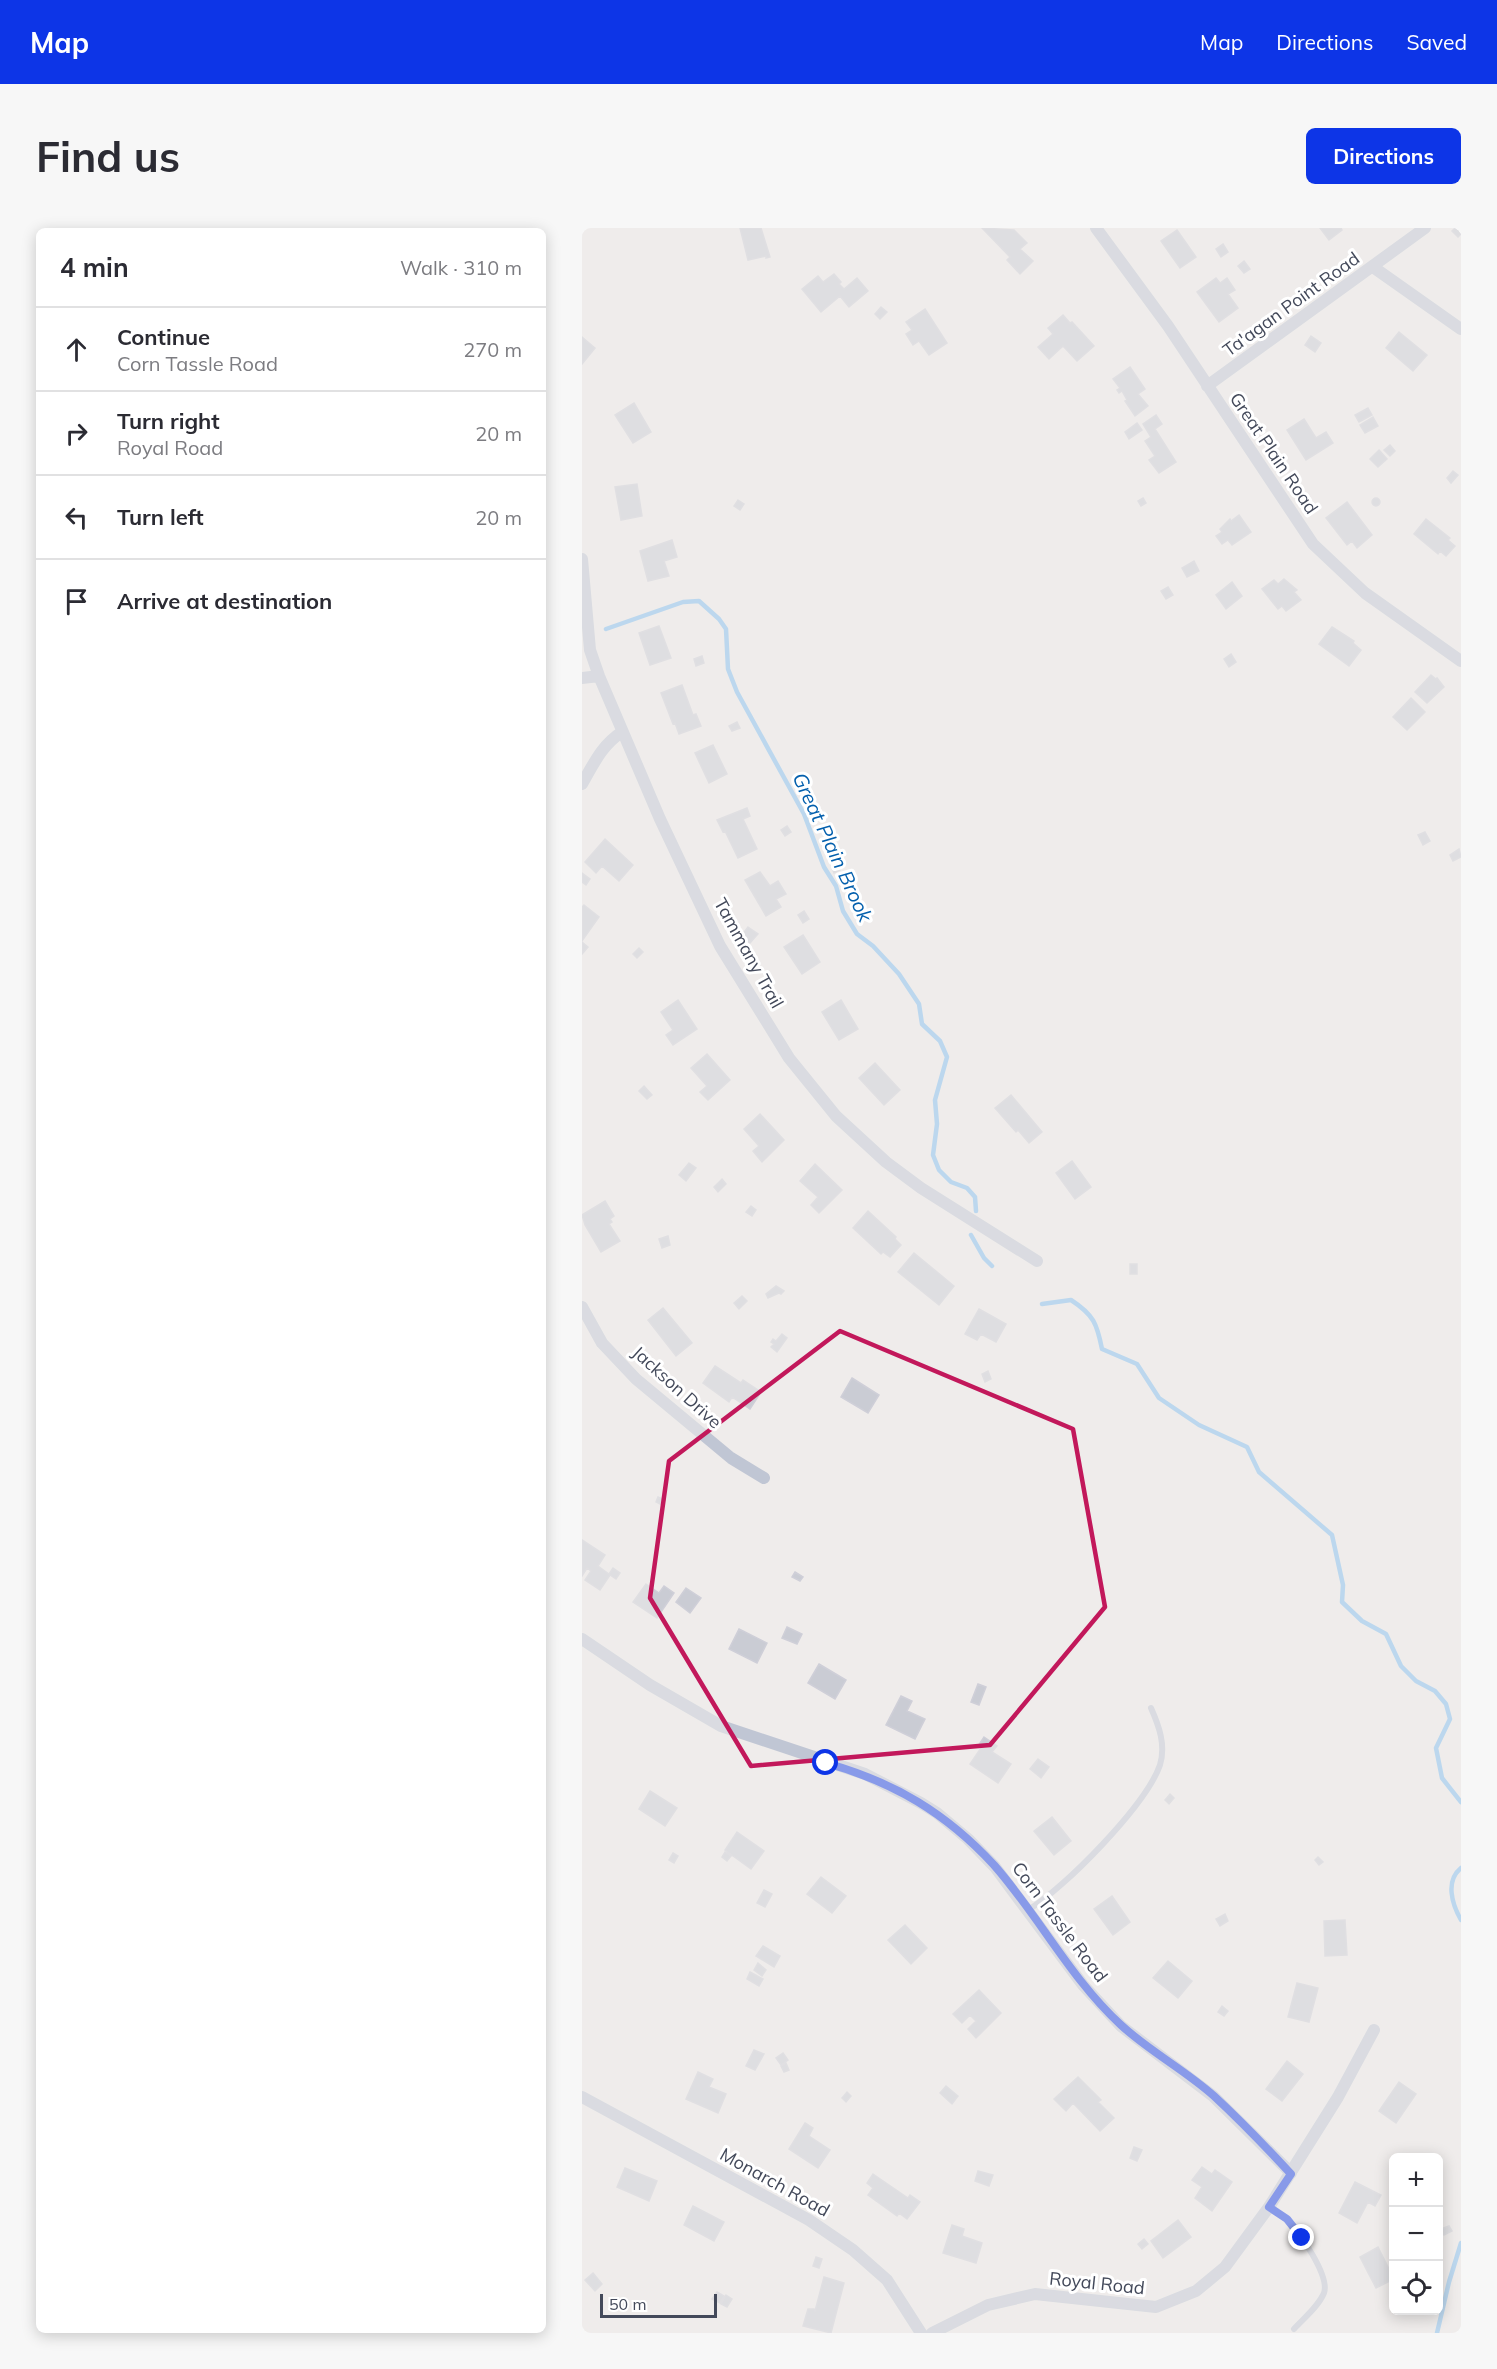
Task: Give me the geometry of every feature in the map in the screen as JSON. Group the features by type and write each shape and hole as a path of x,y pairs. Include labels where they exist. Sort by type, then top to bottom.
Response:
{"street":[{"name":"Great Plain Road","path":"1096,228 1168,326 1313,544 1365,593 1461,661"},
{"name":"Ta'agan Point Road","path":"1207,386 1425,228"},
{"path":"1373,267 1461,329"},
{"name":"Tammany Trail","path":"582,559 590,650 622,732 720,946 789,1058 836,1116 886,1162 921,1188 1037,1261"},
{"path":"582,678 599,676"},
{"path":"582,783 600,750 609,740 622,732"},
{"name":"Jackson Drive","path":"582,1307 602,1343 636,1379 731,1458 764,1478"},
{"name":"Corn Tassle Road","path":"582,1640 650,1685 721,1726 865,1774 921,1803 968,1839 995,1867 1083,1985 1121,2026 1213,2096 1291,2174"},
{"name":"Royal Road","path":"932,2333 988,2305 1035,2294 1156,2307 1196,2291 1225,2267 1269,2207 1338,2097 1374,2030"},
{"name":"Monarch Road","path":"582,2097 809,2220 853,2250 887,2280 921,2333"}],"lane":[{"path":"1028,1910 1043,1901 1093,1853 1128,1815 1149,1787 1160,1765 1163,1745 1157,1721 1150,1708"},
{"path":"1269,2207 1287,2219 1302,2238 1322,2272 1325,2283 1324,2292 1317,2304 1294,2329"}],"highlighted area":[{"path":"840,1331 1073,1429 1105,1607 990,1745 751,1766 650,1598 669,1461"}],"building":[{"path":"740,228 761,228 770,257 748,260"},
{"path":"982,228 1014,230 1027,243 1020,249 1033,261 1020,274 1007,260 1010,257"},
{"path":"1320,228 1341,228 1342,230 1329,240"},
{"path":"1455,228 1461,228 1461,234 1458,237 1452,231"},
{"path":"1177,230 1196,257 1180,268 1161,241"},
{"path":"1223,244 1228,252 1221,257 1216,249"},
{"path":"1244,261 1250,269 1244,273 1238,266"},
{"path":"834,274 844,289 857,278 868,291 849,307 840,296 821,312 802,289 818,276 823,282"},
{"path":"1216,278 1220,283 1227,278 1235,290 1228,294 1238,308 1219,322 1197,292"},
{"path":"881,307 887,312 880,319 875,314"},
{"path":"925,309 947,343 929,355 919,341 913,345 906,334 912,330 906,322"},
{"path":"1063,315 1094,346 1077,361 1063,346 1049,359 1038,347 1053,334 1048,328"},
{"path":"1399,332 1427,355 1413,371 1386,348"},
{"path":"1311,336 1321,343 1315,352 1305,345"},
{"path":"582,337 595,348 582,364"},
{"path":"1130,367 1145,389 1138,394 1148,406 1135,416 1125,401 1127,400 1122,391 1119,393 1117,390 1120,388 1113,379"},
{"path":"634,403 651,432 633,443 615,415"},
{"path":"1368,408 1372,415 1359,422 1355,415"},
{"path":"1156,415 1162,424 1155,429 1176,462 1159,473 1149,460 1155,456 1145,441 1151,437 1143,424"},
{"path":"1373,417 1378,426 1365,433 1360,425"},
{"path":"1304,419 1316,438 1326,432 1333,443 1306,460 1287,430"},
{"path":"1137,423 1142,430 1129,439 1125,432"},
{"path":"1390,445 1395,451 1390,456 1384,450"},
{"path":"1379,450 1387,459 1378,467 1370,459"},
{"path":"1453,471 1458,475 1451,483 1447,478"},
{"path":"637,484 642,516 621,520 615,487"},
{"path":"1143,498 1146,503 1141,506 1138,501"},
{"path":"1376,498 1380,502 1376,506 1372,502"},
{"path":"738,500 744,504 740,510 734,506"},
{"path":"1347,502 1372,535 1357,548 1352,541 1347,545 1326,518"},
{"path":"1239,515 1251,532 1232,545 1228,540 1222,544 1216,536 1222,532 1220,529 1230,519 1231,521"},
{"path":"1426,519 1450,538 1448,540 1455,546 1446,556 1440,551 1438,554 1414,534"},
{"path":"672,540 677,557 664,561 669,576 648,581 640,551"},
{"path":"1194,561 1199,571 1187,577 1182,568"},
{"path":"1284,579 1297,590 1294,592 1301,600 1286,611 1282,606 1278,609 1262,589 1274,580 1278,584"},
{"path":"1232,582 1242,596 1226,609 1216,595"},
{"path":"1168,587 1173,595 1166,599 1161,591"},
{"path":"659,626 671,658 650,665 639,633"},
{"path":"1332,627 1354,641 1353,643 1361,650 1349,666 1319,644"},
{"path":"1231,654 1236,662 1229,667 1224,659"},
{"path":"702,656 704,663 696,666 694,659"},
{"path":"1431,675 1437,678 1444,687 1427,703 1415,692"},
{"path":"682,685 693,715 696,714 701,726 679,734 661,693"},
{"path":"1411,698 1425,712 1407,730 1393,717"},
{"path":"737,722 740,728 732,731 729,726"},
{"path":"713,745 727,774 709,783 695,753"},
{"path":"747,808 750,816 743,819 757,849 738,858 717,820"},
{"path":"787,826 791,832 785,836 781,830"},
{"path":"1425,832 1430,841 1423,845 1418,835"},
{"path":"605,839 633,865 619,881 602,866 596,873 585,862"},
{"path":"1459,849 1461,857 1453,861 1450,855"},
{"path":"836,863 840,870 834,873 831,866"},
{"path":"760,872 770,886 778,881 786,894 776,899 781,907 766,916 745,880"},
{"path":"582,873 590,879 586,885 582,882"},
{"path":"584,905 599,917 582,941 582,907"},
{"path":"804,911 809,919 803,923 798,915"},
{"path":"748,927 758,934 750,943 741,936"},
{"path":"803,935 820,962 802,974 784,947"},
{"path":"582,942 588,947 582,954"},
{"path":"639,948 643,952 637,958 633,954"},
{"path":"678,1000 697,1029 673,1045 666,1035 673,1030 661,1012"},
{"path":"841,1000 858,1029 839,1040 822,1012"},
{"path":"707,1054 730,1080 708,1100 700,1092 707,1086 691,1068"},
{"path":"875,1063 900,1090 884,1105 859,1078"},
{"path":"644,1086 652,1095 647,1099 639,1091"},
{"path":"1011,1095 1042,1132 1029,1143 995,1108"},
{"path":"760,1114 784,1140 762,1162 753,1151 759,1146 744,1129"},
{"path":"1072,1161 1091,1187 1075,1199 1056,1173"},
{"path":"689,1163 696,1168 686,1181 679,1175"},
{"path":"815,1164 842,1190 819,1213 811,1205 818,1197 800,1181"},
{"path":"722,1179 726,1184 718,1192 714,1187"},
{"path":"605,1201 614,1216 610,1219 612,1222 609,1224 620,1241 601,1252 585,1225 582,1215"},
{"path":"751,1206 756,1210 752,1216 746,1212"},
{"path":"868,1211 896,1237 895,1239 901,1245 890,1257 883,1252 881,1254 853,1228"},
{"path":"668,1236 670,1245 662,1248 659,1239"},
{"path":"914,1253 954,1286 939,1305 898,1272"},
{"path":"1130,1264 1137,1264 1137,1274 1130,1274"},
{"path":"776,1286 784,1291 768,1298 766,1294"},
{"path":"742,1296 747,1301 739,1309 734,1303"},
{"path":"663,1308 692,1343 676,1356 648,1320"},
{"path":"979,1309 1006,1324 996,1342 981,1334 977,1340 965,1334"},
{"path":"782,1334 787,1338 777,1352 771,1347 774,1344 771,1342 773,1339 776,1341"},
{"path":"715,1366 741,1383 743,1380 761,1392 750,1409 732,1397 729,1402 703,1383"},
{"path":"988,1371 991,1379 985,1382 982,1374"},
{"path":"852,1378 879,1395 868,1413 841,1397"},
{"path":"658,1497 665,1500 662,1505 656,1502"},
{"path":"582,1540 605,1555 598,1566 609,1574 613,1568 620,1573 616,1579 610,1575 600,1590 585,1580 591,1571 587,1568 582,1576"},
{"path":"795,1572 803,1577 800,1581 792,1577"},
{"path":"646,1584 659,1593 664,1586 674,1593 657,1618 633,1602"},
{"path":"686,1588 701,1598 690,1613 676,1602"},
{"path":"787,1627 802,1634 797,1644 782,1638"},
{"path":"739,1629 767,1643 757,1663 729,1649"},
{"path":"819,1664 846,1680 835,1699 808,1683"},
{"path":"978,1684 986,1687 979,1705 971,1702"},
{"path":"901,1696 912,1701 907,1711 925,1719 915,1739 886,1725"},
{"path":"984,1737 997,1746 992,1752 1011,1764 998,1783 970,1764 981,1748 978,1746"},
{"path":"1038,1759 1049,1767 1041,1778 1030,1769"},
{"path":"650,1791 677,1808 665,1826 639,1809"},
{"path":"1170,1794 1174,1798 1169,1804 1165,1800"},
{"path":"1052,1817 1071,1841 1054,1855 1034,1831"},
{"path":"737,1832 764,1851 751,1869 725,1850"},
{"path":"725,1852 731,1856 727,1861 722,1857"},
{"path":"673,1853 678,1856 674,1863 669,1860"},
{"path":"1318,1857 1323,1862 1319,1865 1315,1860"},
{"path":"821,1877 846,1896 832,1913 807,1894"},
{"path":"764,1890 772,1894 765,1907 757,1903"},
{"path":"1112,1896 1130,1922 1113,1935 1094,1909"},
{"path":"1225,1914 1228,1921 1220,1926 1216,1919"},
{"path":"1345,1920 1347,1955 1325,1956 1324,1921"},
{"path":"905,1925 927,1948 911,1964 888,1940"},
{"path":"763,1946 780,1956 774,1967 756,1956"},
{"path":"1168,1961 1192,1981 1178,1998 1153,1978"},
{"path":"758,1963 766,1970 762,1976 754,1970"},
{"path":"750,1972 763,1979 759,1986 747,1979"},
{"path":"1297,1983 1318,1988 1309,2022 1288,2017"},
{"path":"979,1990 1001,2013 976,2038 968,2029 976,2021 970,2015 962,2023 953,2014"},
{"path":"1222,2006 1228,2011 1224,2016 1218,2012"},
{"path":"754,2050 764,2054 755,2070 746,2066"},
{"path":"783,2053 788,2060 781,2065 776,2058"},
{"path":"1287,2061 1303,2074 1282,2101 1266,2089"},
{"path":"786,2063 789,2070 784,2072 781,2066"},
{"path":"698,2072 713,2079 709,2087 726,2094 718,2113 686,2099"},
{"path":"1078,2077 1101,2100 1098,2102 1114,2118 1100,2131 1073,2103 1066,2111 1054,2099"},
{"path":"1399,2082 1416,2094 1396,2123 1379,2111"},
{"path":"946,2086 958,2096 952,2104 940,2093"},
{"path":"847,2092 851,2096 846,2102 842,2098"},
{"path":"805,2123 813,2128 809,2136 830,2150 818,2168 789,2149"},
{"path":"1134,2147 1142,2150 1137,2161 1130,2158"},
{"path":"1202,2167 1212,2174 1215,2170 1232,2182 1212,2211 1195,2198 1202,2187 1192,2180"},
{"path":"625,2168 657,2181 649,2201 617,2187"},
{"path":"978,2171 993,2175 989,2186 975,2181"},
{"path":"873,2174 908,2198 910,2195 920,2202 907,2219 899,2213 897,2216 868,2195 873,2188 867,2183"},
{"path":"1355,2182 1381,2195 1375,2206 1368,2202 1357,2223 1339,2213"},
{"path":"693,2206 724,2222 714,2241 684,2225"},
{"path":"1178,2220 1191,2237 1163,2258 1151,2241"},
{"path":"952,2225 964,2229 962,2236 982,2243 976,2263 943,2253"},
{"path":"1449,2226 1452,2231 1444,2235 1443,2228"},
{"path":"1144,2239 1148,2244 1142,2249 1138,2244"},
{"path":"1378,2247 1389,2269 1389,2282 1376,2288 1360,2257"},
{"path":"816,2257 822,2259 819,2268 813,2266"},
{"path":"593,2273 602,2284 595,2291 585,2280"},
{"path":"824,2277 844,2283 831,2333 803,2326 808,2309 815,2311"},
{"path":"717,2292 724,2296 720,2303 712,2299"},
{"path":"726,2295 732,2299 727,2307 721,2304"}],"waterway":[{"name":"Great Plain Brook","path":"606,629 683,602 699,601 719,619 726,629 728,669 737,692 804,814 824,867 836,886 843,911 857,934 873,946 899,974 919,1004 922,1024 940,1041 947,1057 935,1100 937,1124 933,1155 939,1170 951,1182 967,1188 975,1197 976,1211"},
{"name":"Great Plain Brook","path":"971,1235 984,1258 992,1266"},
{"name":"Great Plain Brook","path":"1042,1304 1071,1300 1079,1305 1093,1321 1102,1349 1137,1364 1159,1398 1199,1425 1247,1447 1259,1472 1332,1535 1343,1585 1342,1602 1362,1621 1386,1634 1401,1666 1416,1681 1435,1691 1446,1704 1450,1719 1436,1748 1442,1778 1461,1802"},
{"name":"Great Plain Brook","path":"1461,1868 1456,1873 1452,1886 1453,1900 1461,1920"},
{"name":"Great Plain Brook","path":"1437,2333 1461,2243"}],"route":[{"path":"826,1763 865,1774 921,1803 968,1839 995,1867 1083,1985 1121,2026 1213,2096 1291,2174 1269,2207 1287,2219 1302,2238"}]}
